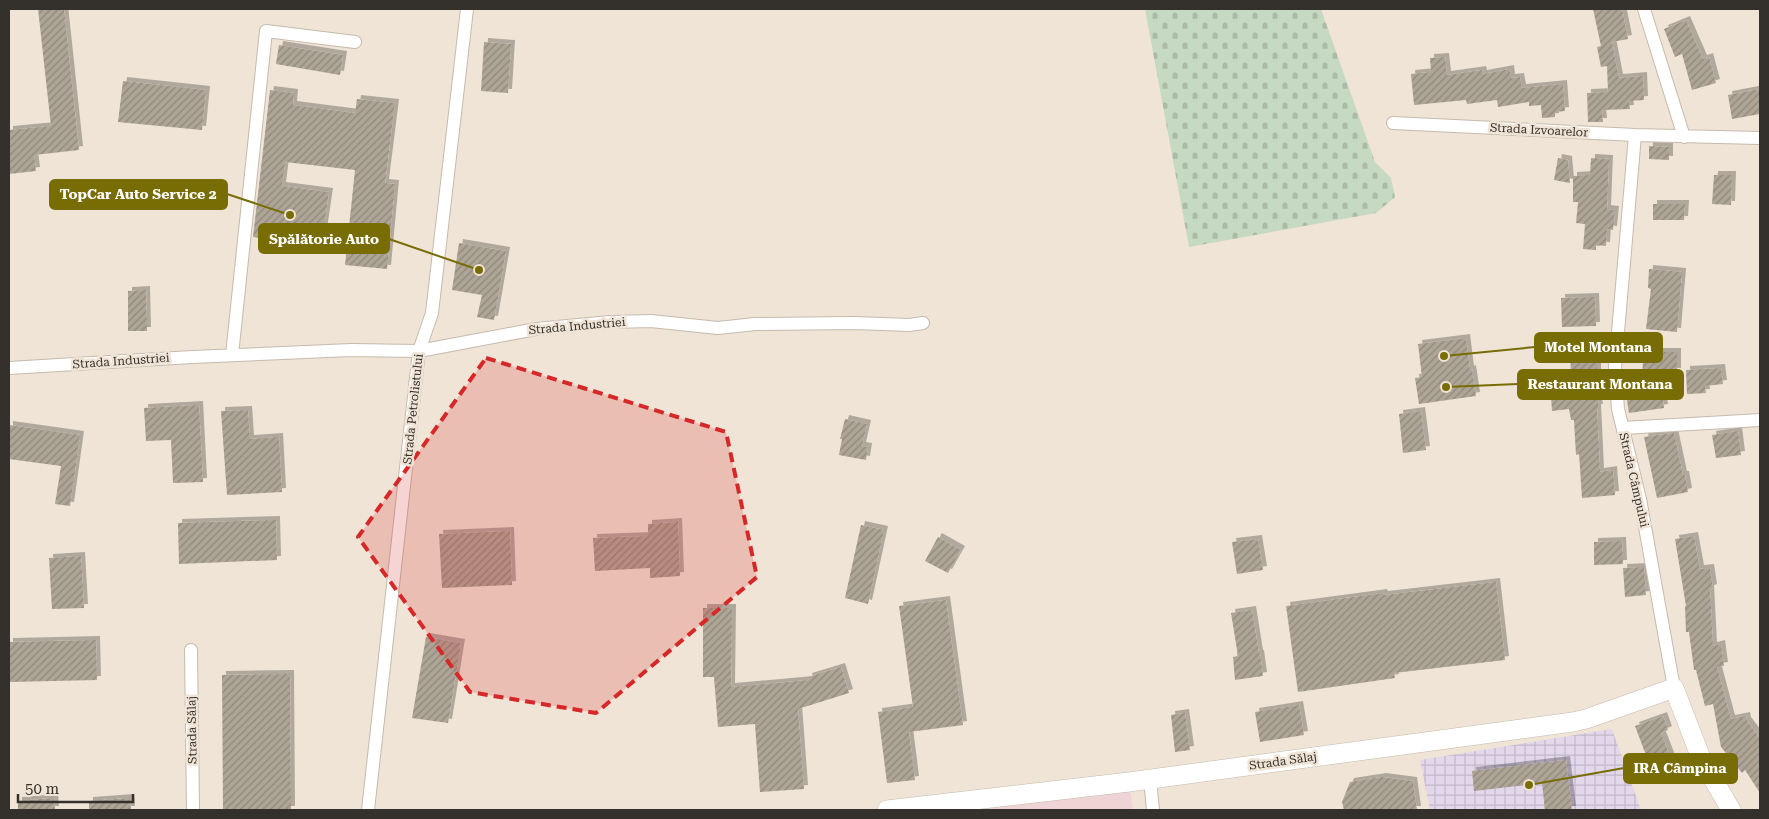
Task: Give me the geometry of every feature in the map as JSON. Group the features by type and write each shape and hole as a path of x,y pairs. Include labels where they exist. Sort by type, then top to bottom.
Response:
{"street":[{"name":"Strada Petrolistului","path":"368,810 419,351 432,313 467,9"},
{"path":"1644,9 1684,137"},
{"path":"232,355 266,31 355,42"},
{"name":"Strada Izvoarelor","path":"1393,123 1635,135 1760,138"},
{"name":"Strada Câmpului","path":"1635,135 1615,367 1618,409 1640,499 1674,688 1701,758 1731,810"},
{"name":"Strada Industriei","path":"9,368 351,350 419,351 536,329 610,322 651,320 718,328 755,324 854,323 909,325 923,322"},
{"path":"1623,428 1760,420"},
{"name":"Strada Sălaj","path":"191,650 193,810"},
{"name":"Strada Sălaj","path":"887,810 1150,779 1586,720 1674,688"},
{"path":"1150,779 1153,810"}],"highlighted area":[{"path":"486,358 726,432 757,577 596,713 470,692 358,537"}],"shaded area":[{"path":"1612,729 1641,810 1430,810 1420,760"},
{"path":"1129,782 1133,810 887,810"}],"green space":[{"path":"1145,9 1321,9 1375,162 1391,178 1395,197 1376,213 1189,247"}],"building":[{"path":"38,9 64,9 79,150 34,155 36,171 9,174 9,130 51,126"},
{"path":"1593,9 1622,9 1628,39 1612,42 1619,78 1643,76 1644,100 1629,101 1630,109 1602,110 1603,122 1588,122 1587,93 1608,92 1607,66 1601,67 1597,47 1601,46"},
{"path":"1686,20 1703,59 1709,57 1716,83 1692,90 1682,54 1675,57 1664,29"},
{"path":"484,42 511,44 508,93 481,91"},
{"path":"279,45 343,55 340,75 276,64"},
{"path":"1445,57 1447,75 1482,70 1483,74 1510,69 1511,78 1520,77 1522,88 1563,84 1565,111 1555,112 1555,117 1542,118 1541,105 1529,106 1529,102 1498,107 1497,100 1467,104 1466,100 1414,105 1411,74 1431,72 1430,58"},
{"path":"123,81 206,90 202,130 118,122"},
{"path":"1760,89 1760,114 1732,119 1728,95"},
{"path":"270,90 294,93 293,105 355,113 357,99 395,103 385,183 395,184 387,269 345,265 355,170 285,162 282,186 329,192 321,246 253,237"},
{"path":"1649,146 1669,147 1669,160 1649,159"},
{"path":"1558,158 1568,160 1570,183 1554,180"},
{"path":"1591,158 1609,159 1607,209 1615,210 1613,230 1607,229 1606,246 1596,245 1596,250 1583,249 1585,224 1576,223 1578,202 1573,202 1573,176 1590,175"},
{"path":"1714,175 1732,175 1731,205 1712,204"},
{"path":"1653,204 1685,204 1684,220 1653,220"},
{"path":"459,243 506,251 494,320 477,317 482,295 452,290"},
{"path":"1649,269 1682,272 1677,332 1646,329 1651,289 1648,288"},
{"path":"146,290 147,331 128,331 128,291"},
{"path":"1595,297 1596,326 1562,327 1561,298"},
{"path":"1466,338 1476,396 1419,404 1415,378 1422,377 1418,344"},
{"path":"1571,351 1597,352 1597,376 1594,376 1599,408 1597,408 1600,472 1613,470 1615,495 1582,498 1579,454 1576,455 1574,420 1571,420 1569,409 1552,411 1551,397 1570,395"},
{"path":"1643,352 1677,352 1677,372 1659,371 1664,408 1629,413 1626,394 1642,392"},
{"path":"1721,368 1723,384 1705,386 1706,393 1687,394 1686,370"},
{"path":"199,405 203,482 173,483 171,440 146,441 144,408"},
{"path":"248,410 250,439 279,437 282,492 227,495 221,411"},
{"path":"1421,411 1426,450 1403,453 1399,414"},
{"path":"845,419 867,424 862,446 868,447 866,460 839,455 842,439 840,439"},
{"path":"9,425 80,435 70,506 55,504 61,466 9,459"},
{"path":"1738,431 1741,455 1716,458 1712,435"},
{"path":"1674,433 1688,492 1657,498 1644,437"},
{"path":"276,520 277,560 179,564 178,523"},
{"path":"678,522 680,576 650,578 650,568 595,571 593,538 648,536 648,524"},
{"path":"861,525 884,530 868,604 845,598"},
{"path":"510,531 512,585 442,588 439,534"},
{"path":"1694,536 1700,569 1710,568 1713,588 1710,589 1713,646 1721,644 1724,666 1717,667 1731,719 1746,716 1747,721 1760,738 1760,793 1745,770 1742,773 1721,747 1713,704 1705,706 1696,670 1694,670 1689,632 1686,632 1686,606 1675,539"},
{"path":"938,537 961,550 948,573 925,561"},
{"path":"1258,539 1263,570 1237,574 1232,542"},
{"path":"1622,541 1623,564 1594,565 1594,542"},
{"path":"81,556 84,608 52,609 49,558"},
{"path":"1644,567 1646,595 1625,597 1623,568"},
{"path":"1496,582 1505,660 1394,673 1395,678 1298,692 1286,606 1383,593 1384,595"},
{"path":"946,600 963,725 909,732 915,780 887,783 878,712 913,707 899,606"},
{"path":"703,608 732,608 731,687 809,680 808,677 841,667 849,693 798,709 804,789 760,792 755,724 718,727 714,677 703,677"},
{"path":"1252,610 1263,676 1235,680 1233,657 1238,656 1231,613"},
{"path":"426,637 461,643 448,723 412,718"},
{"path":"96,640 97,680 9,682 9,642"},
{"path":"290,674 291,810 223,810 222,675"},
{"path":"1299,705 1304,735 1260,742 1255,712"},
{"path":"1185,713 1190,750 1175,752 1171,715"},
{"path":"1663,716 1668,730 1661,733 1677,774 1656,782 1635,726"},
{"path":"1566,760 1572,810 1545,810 1542,783 1474,791 1472,771"},
{"path":"1382,777 1413,781 1417,810 1344,810 1342,802 1350,782"},
{"path":"54,798 55,810 18,810 18,801"},
{"path":"130,798 131,810 89,810 89,801"}],"place":[{"name":"TopCar Auto Service 2","path":"290,215"},
{"name":"Spălătorie Auto","path":"479,270"},
{"name":"Motel Montana","path":"1444,356"},
{"name":"Restaurant Montana","path":"1446,387"},
{"name":"IRA Câmpina","path":"1529,785"}]}
